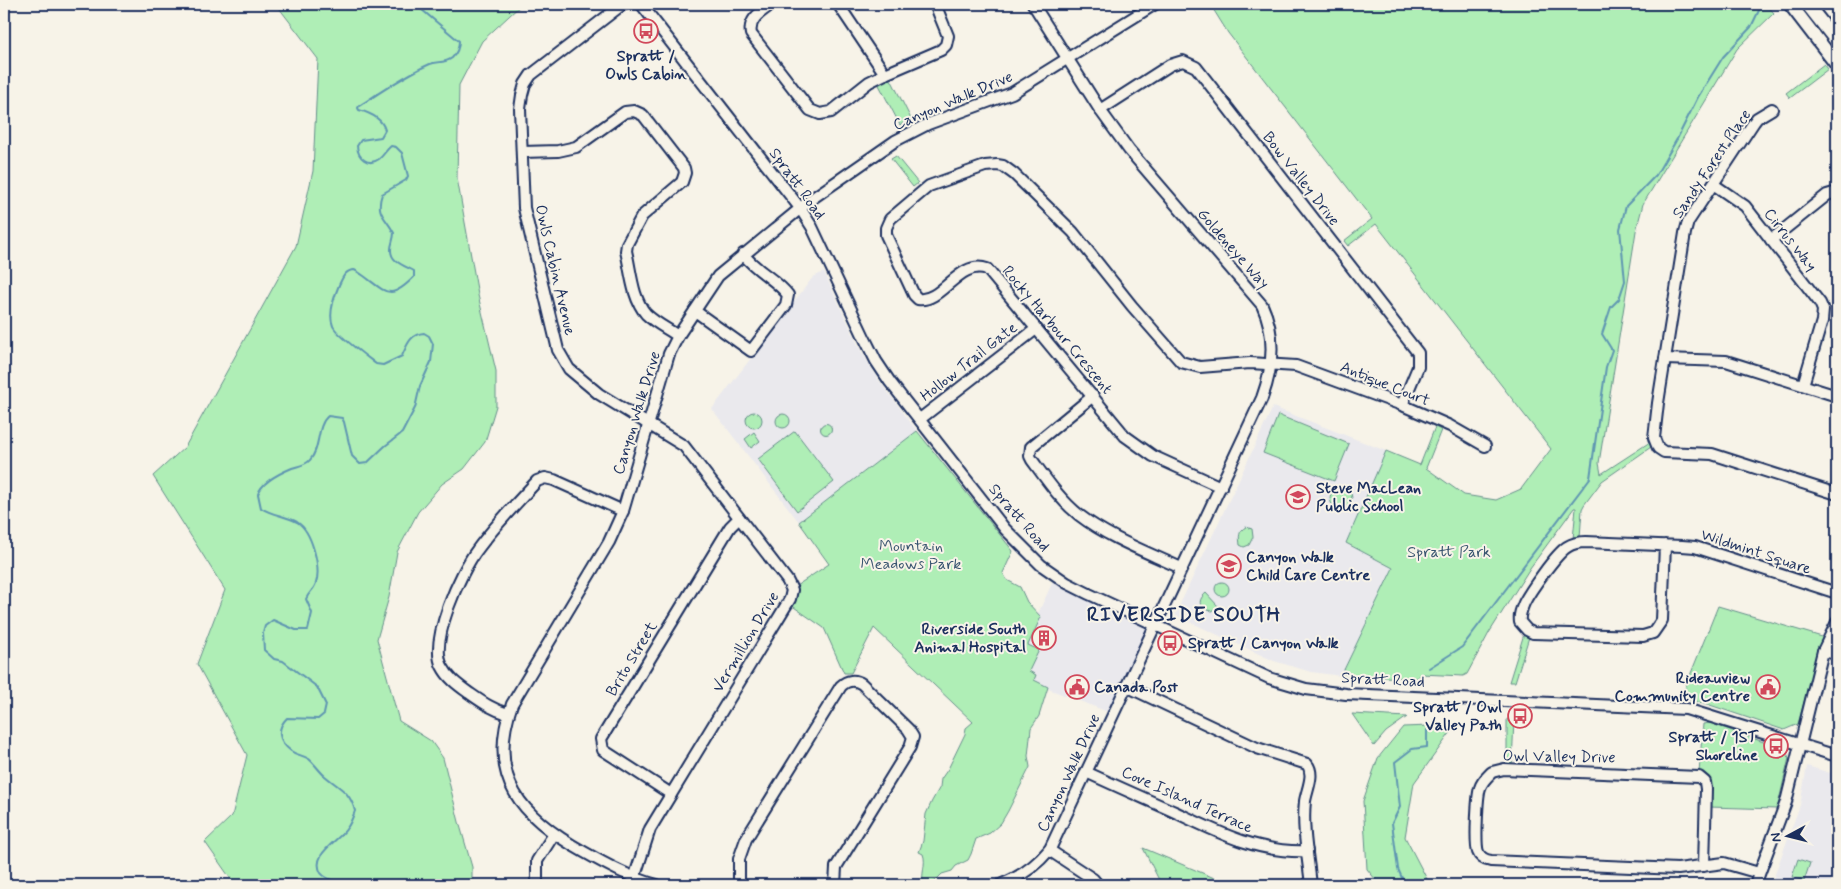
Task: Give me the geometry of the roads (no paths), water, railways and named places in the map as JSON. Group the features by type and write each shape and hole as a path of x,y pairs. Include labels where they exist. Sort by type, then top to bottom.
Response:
{"main road":[{"path":"1790,4 1837,65"},
{"path":"1807,4 1837,42"}],"street":[{"name":"Owls Cabin Avenue","path":"623,4 542,65 528,79 521,101 524,208 558,350 564,362 574,375 599,394 649,425"},
{"name":"Spratt Road","path":"640,4 800,208 812,227 876,361 890,382 1004,529 1041,565 1082,591 1263,676 1290,686 1311,690 1371,695 1677,708 1704,713 1837,756"},
{"path":"772,4 754,18 750,26 751,34 810,110 820,114 831,112 869,82 937,53 946,45 948,41 947,31 936,4"},
{"path":"838,4 885,74"},
{"name":"Canyon Walk Drive","path":"657,885 633,881 554,834 525,809 514,793 507,777 502,757 502,748 504,728 516,696 602,555 623,511 664,368 678,336 718,276 800,208 874,155 910,132 1012,94 1155,4"},
{"name":"Goldeneye Way","path":"1035,5 1067,59 1128,150 1262,305 1270,330 1272,350 1267,384 1262,398 1155,625"},
{"name":"Bow Valley Drive","path":"1100,110 1170,65 1183,61 1196,67 1418,353 1418,366 1402,405"},
{"name":"Sandy Forest Place","path":"1772,109 1757,118 1688,222 1654,434 1656,445 1661,451 1712,454 1837,494"},
{"path":"522,152 558,151 576,147 625,112 634,111 643,115 684,168 685,173 680,185 642,216 627,244 626,251 636,294 642,308 656,322 678,336"},
{"name":"Rocky Harbour Crescent","path":"1221,487 1153,456 1125,436 987,270 982,268 970,269 928,299 918,299 914,295 886,235 886,228 890,219 930,186 985,166 1003,166 1014,174 1073,232 1132,306 1181,362 1200,367 1250,363 1270,364"},
{"name":"Cirrus Way","path":"1713,184 1745,206 1820,303 1823,310 1822,321 1803,385"},
{"path":"1771,240 1827,195 1837,192"},
{"path":"695,310 750,351 786,305 788,295 752,265 743,254"},
{"name":"Hollow Trail Gate","path":"920,419 1036,328"},
{"path":"1665,359 1726,361 1837,396"},
{"name":"Antique Court","path":"1270,364 1288,364 1302,368 1402,405 1450,426 1485,446"},
{"path":"1093,396 1035,442 1030,451 1032,460 1064,500 1089,522 1113,536 1181,568"},
{"name":"Vermillion Drive","path":"633,881 650,829 792,595 791,586 787,580 684,446 649,425"},
{"path":"508,714 493,709 460,686 448,676 441,665 438,651 439,635 469,562 492,532 537,481 554,480 623,511"},
{"name":"Brito Street","path":"671,794 603,750 601,739 730,527 739,518"},
{"name":"Wildmint Square","path":"1665,545 1662,620 1653,632 1643,636 1533,633 1520,622 1520,613 1528,595 1567,547 1586,542 1665,545 1695,547 1837,593"},
{"path":"1755,885 1786,802 1824,651 1837,622"},
{"name":"Canyon Walk Drive","path":"1000,885 1031,869 1049,850 1155,625"},
{"path":"1824,651 1837,654"},
{"path":"739,885 740,859 746,839 840,686 854,680 858,681 869,691 908,729 913,737 910,747 836,867 835,885"},
{"path":"1126,686 1257,748 1307,764 1310,770 1304,818 1311,885"},
{"name":"Owl Valley Drive","path":"1704,866 1706,789 1705,782 1699,777 1509,769 1492,772 1480,787 1476,846 1481,857 1490,862 1678,869 1704,866 1729,863 1759,873"},
{"name":"Cove Island Terrace","path":"1086,772 1226,836 1260,847 1281,851 1307,851"},
{"path":"537,885 537,861 554,834"},
{"path":"1049,850 1093,878 1098,885"}],"waterway":[{"path":"345,885 321,873 319,860 327,848 350,824 355,811 353,804 347,794 323,774 309,759 293,752 287,747 280,735 281,726 287,718 318,719 324,714 326,705 317,687 283,661 274,659 264,650 263,633 265,626 273,620 296,630 308,630 312,613 306,599 314,588 317,576 314,550 307,533 302,527 293,520 261,508 258,494 263,486 272,478 310,460 316,449 324,420 328,416 342,418 352,456 360,464 367,463 402,433 415,408 420,386 431,362 433,344 429,336 424,333 415,335 412,338 402,356 383,365 376,364 335,330 331,316 337,290 346,273 351,270 356,271 378,287 389,292 394,292 406,285 414,277 414,271 395,260 391,253 394,233 382,215 380,206 382,194 406,180 408,176 402,153 396,147 391,146 379,159 367,162 359,154 357,146 361,140 381,137 385,130 378,119 371,114 359,110 359,106 421,68 433,63 449,60 457,50 459,41 415,4"},
{"path":"1429,668 1462,647 1590,478 1606,367 1612,350 1602,334 1611,307 1619,299 1625,281 1620,229 1626,206 1656,175 1698,97 1723,57 1751,27 1762,4"},
{"path":"1405,885 1398,869 1392,823 1400,807 1395,762 1412,749 1427,747 1427,730"},
{"path":"4,877 7,885"}],"place":[{"name":"Spratt / Owls Cabin","path":"646,31"},
{"name":"Steve MacLean Public School","path":"1298,497"},
{"name":"Canyon Walk Child Care Centre","path":"1229,566"},
{"name":"Riverside South Animal Hospital","path":"1044,638"},
{"name":"Spratt / Canyon Walk","path":"1170,643"},
{"name":"Canada Post","path":"1077,687"},
{"name":"Rideauview Community Centre","path":"1768,687"},
{"name":"Spratt / Owl Valley Path","path":"1520,716"},
{"name":"Spratt / 1ST Shoreline","path":"1776,746"}],"district":[{"name":"RIVERSIDE SOUTH","path":"1184,615"}],"park label":[{"name":"Spratt Park","path":"1449,552"},
{"name":"Mountain Meadows Park","path":"911,555"}]}
